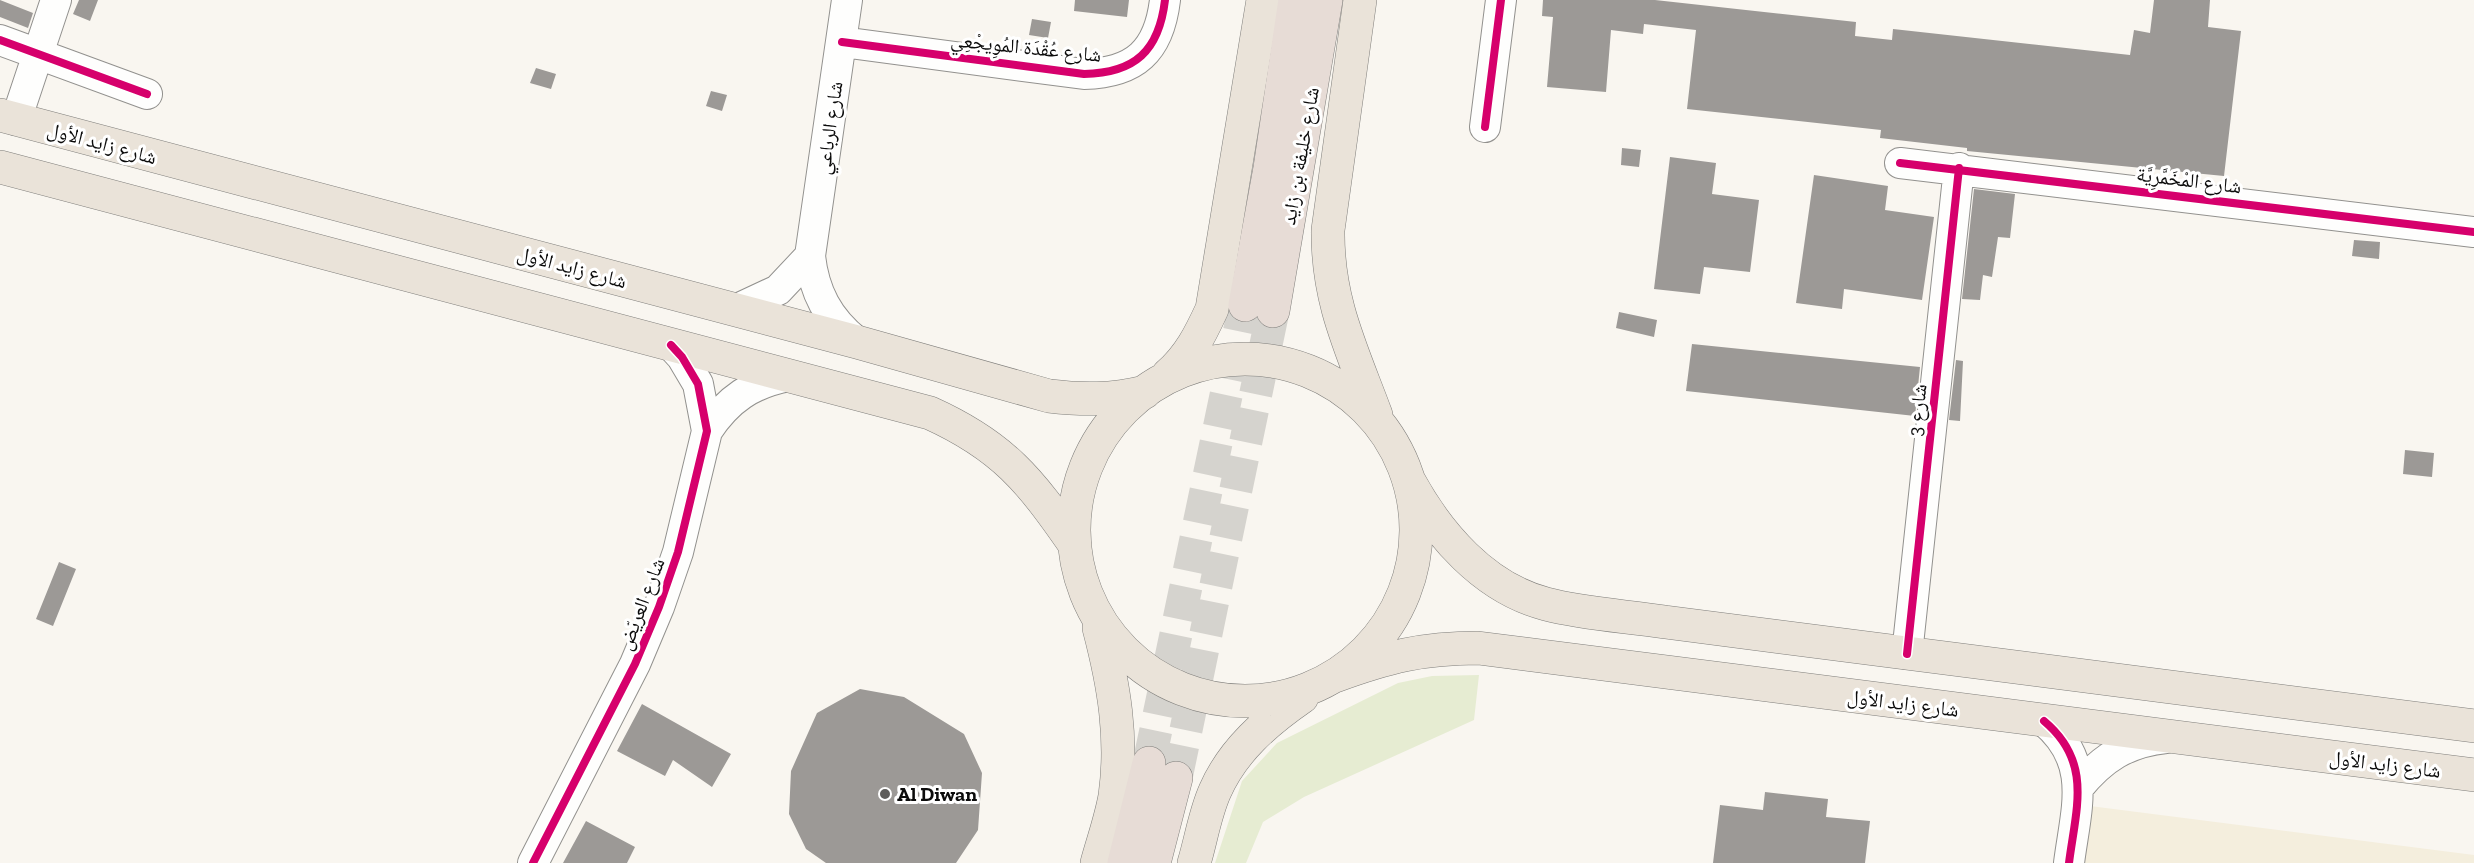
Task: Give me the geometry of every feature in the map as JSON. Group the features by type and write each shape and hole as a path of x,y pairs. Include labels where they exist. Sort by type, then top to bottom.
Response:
{"highway":[{"name":"شارع خليفة بن زايد","path":"1295,0 1270,168 1259,308 1326,0"},
{"path":"1124,863 1163,770 1154,863"}],"main road":[{"path":"1097,863 1114,798 1118,738 1112,680 1096,615 1079,574 1075,545 1078,493 1090,459 1119,415 1182,363 1199,337 1212,309 1263,0"},
{"path":"1360,0 1328,230 1330,280 1336,309 1380,425 1400,457 1409,481 1427,514 1451,543 1510,589 1545,604 1907,654 2474,726"},
{"name":"شارع زايد الأول","path":"8,118 857,342 1049,396 1081,400 1114,399 1152,387"},
{"path":"0,167 789,376 887,399 930,413 966,429 999,451 1027,479 1075,545"},
{"path":"1152,387 1180,372 1223,360 1278,362 1310,371 1330,381 1349,393 1380,425"},
{"path":"1194,863 1214,792 1235,757 1270,720 1353,663 1384,630 1405,591 1411,569 1416,525 1409,481"},
{"name":"شارع زايد الأول","path":"1096,615 1106,632 1133,661 1158,678 1184,691 1203,697 1242,702 1282,698 1401,654 1439,648 1478,648 2044,722 2474,775"}],"street":[{"path":"8,118 38,54 56,0"},
{"name":"شارع الرباعي","path":"847,0 810,256 816,289 823,305 832,319 857,342"},
{"name":"شارع عُقْدَة المُوِيجْعِي","path":"842,42 1084,74 1108,74 1130,65 1149,49 1160,28 1165,0"},
{"path":"1485,127 1501,0"},
{"path":"0,40 147,94"},
{"name":"شارع المْخَمَّرِيَّة","path":"1900,162 2474,232"},
{"name":"شارع 3","path":"1907,654 1959,168"},
{"path":"735,310 778,290 810,256"},
{"name":"شارع العريّض","path":"533,863 635,664 660,607 678,552 707,431 698,384 682,357 671,345"},
{"name":"شارع العريّض","path":"707,431 733,399 769,380 789,376"},
{"path":"2044,722 2061,735 2071,751 2077,769 2078,788 2069,863"},
{"path":"2078,788 2092,770 2109,756 2128,746 2172,737"},
{"path":"2423,768 2442,780 2474,792"}],"shaded area":[{"path":"2090,806 2474,855 2474,863 2082,863"}],"green space":[{"path":"1479,675 1474,720 1304,797 1263,822 1246,863 1215,863 1242,781 1277,743 1398,683 1432,676"}],"building":[{"path":"0,0 33,13 28,28 0,17"},
{"path":"79,0 98,0 90,21 73,14"},
{"path":"1075,0 1129,0 1127,17 1074,11"},
{"path":"1543,0 1655,0 1856,22 1855,36 1892,40 1893,29 2130,55 2134,30 2150,33 2154,0 2210,0 2208,27 2241,31 2224,176 1967,151 1967,148 1880,138 1881,130 1687,109 1696,30 1644,24 1643,34 1611,30 1606,92 1547,87 1553,17 1542,16"},
{"path":"1032,19 1051,22 1048,38 1029,35"},
{"path":"536,68 556,74 551,89 530,83"},
{"path":"711,91 727,95 722,111 706,106"},
{"path":"1622,148 1641,150 1639,167 1621,165"},
{"path":"1670,157 1716,163 1712,194 1759,200 1750,272 1704,267 1700,294 1654,289"},
{"path":"1814,175 1888,186 1885,210 1934,217 1922,300 1844,289 1842,309 1796,303"},
{"path":"1974,189 2015,194 2010,238 1998,237 1992,277 1983,275 1980,300 1962,299"},
{"path":"2354,240 2380,242 2379,259 2352,256"},
{"path":"1619,312 1657,320 1654,337 1616,328"},
{"path":"1692,344 1920,367 1915,416 1686,391"},
{"path":"1956,360 1963,361 1960,421 1949,420"},
{"path":"2405,450 2434,453 2432,477 2403,474"},
{"path":"59,562 76,569 53,626 36,619"},
{"name":"Al Diwan","path":"860,689 904,697 964,734 982,773 978,830 956,863 826,863 806,849 789,814 791,771 817,713"},
{"path":"642,704 731,754 712,787 673,760 665,776 617,751"},
{"path":"1765,792 1828,799 1826,817 1870,821 1865,863 1713,863 1720,805 1763,810"},
{"path":"586,821 635,847 627,863 563,863"}],"tunnel":[{"path":"1149,763 1245,305"},
{"path":"1176,778 1273,311"}],"cycle path":[{"path":"842,42 1084,74 1102,73 1130,64 1150,46 1162,18 1165,0"},
{"path":"1485,127 1501,0"},
{"path":"0,40 147,94"},
{"path":"1900,163 2474,232"},
{"path":"1907,654 1959,168"},
{"path":"533,863 635,664 659,607 678,552 707,431 698,384 682,357 671,345"},
{"path":"2044,721 2070,753 2075,769 2078,787 2077,805 2069,863"}],"place":[{"name":"Al Diwan","path":"885,794"}]}
